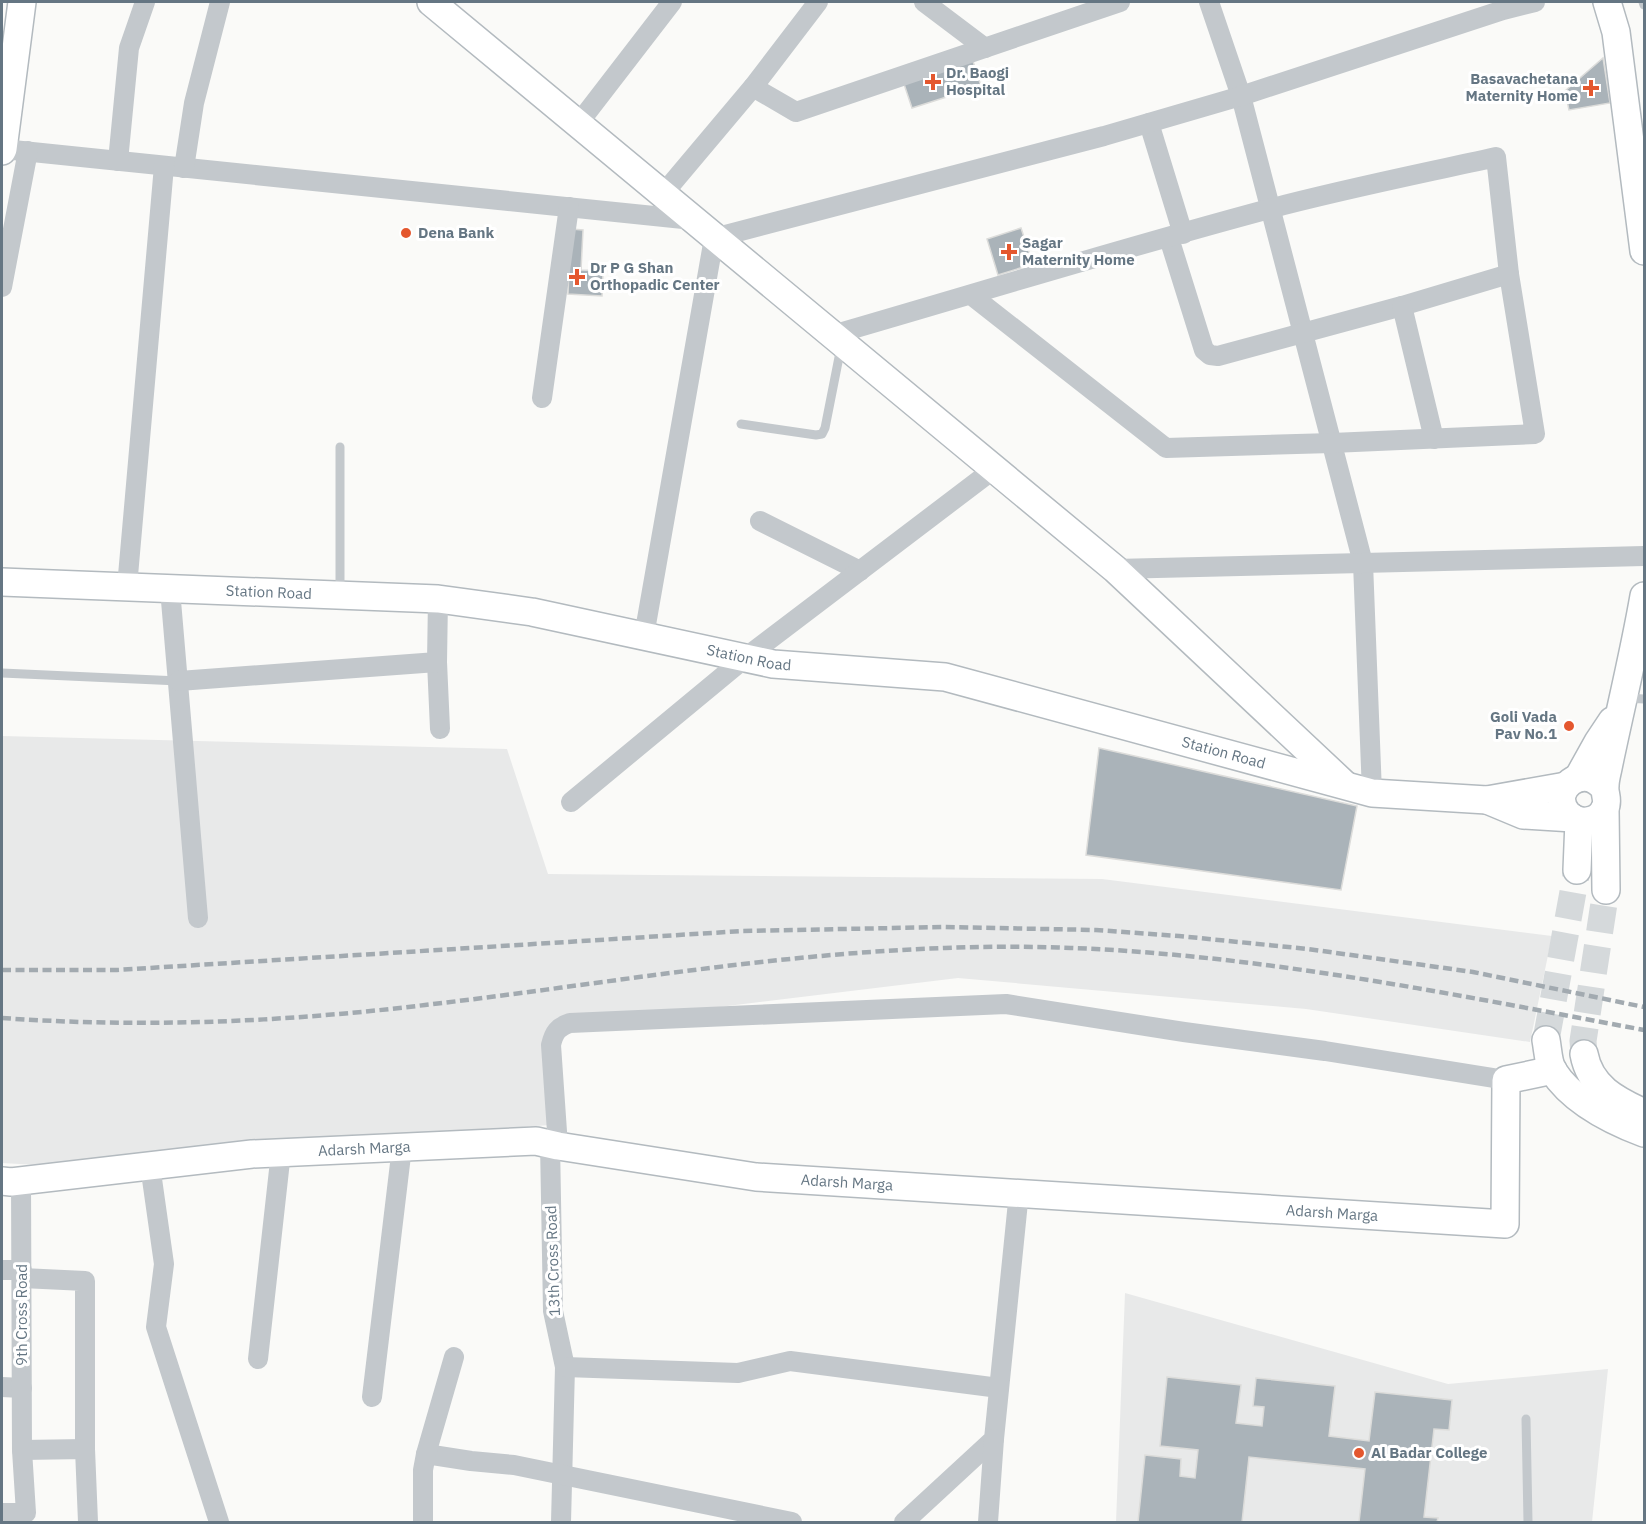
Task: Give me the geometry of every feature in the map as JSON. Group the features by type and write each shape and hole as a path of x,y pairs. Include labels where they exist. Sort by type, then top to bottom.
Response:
{"main road":[{"path":"11,150 22,2"},
{"path":"431,2 1115,569 1346,786"},
{"path":"1607,2 1617,32 1644,251"},
{"name":"Station Road","path":"2,582 438,599 532,612 772,664 945,677 1372,793 1487,800"},
{"path":"1487,800 1523,815 1594,819 1605,798 1629,702 1644,596"},
{"path":"1577,870 1576,819 1563,807 1562,800 1598,742 1629,702"},
{"path":"1487,800 1593,778 1605,798 1606,890"},
{"path":"1546,1040 1553,1070 1582,1101 1615,1121 1644,1133"},
{"path":"1584,1054 1591,1076 1598,1085 1644,1113"},
{"path":"1506,1080 1553,1070"},
{"name":"Adarsh Marga","path":"11,1180 281,1152 536,1141 756,1177 1505,1224 1506,1080"}],"street":[{"path":"118,161 129,48 145,2"},
{"path":"184,168 194,103 220,2"},
{"path":"578,124 672,2"},
{"path":"663,194 753,87 818,2"},
{"path":"924,2 985,48"},
{"path":"753,87 795,112 1120,2"},
{"path":"1209,2 1241,96 1364,563 1372,793"},
{"path":"644,636 714,238 1149,123 1241,96 1495,6 1535,2"},
{"path":"1149,123 1204,350 1210,355 1218,356 1509,274"},
{"path":"2,287 11,150 693,220"},
{"path":"837,340 971,295 1270,209 1496,157 1509,274 1535,434 1166,448 971,295"},
{"path":"127,587 164,166"},
{"path":"542,398 569,207"},
{"path":"1402,306 1434,438"},
{"path":"570,802 745,658 994,470"},
{"path":"760,521 860,571"},
{"path":"1115,569 1644,556"},
{"path":"170,589 198,918"},
{"path":"438,599 437,662 440,729"},
{"path":"179,681 437,662"},
{"name":"13th Cross Road","path":"561,1522 565,1367 553,1311 554,1145 551,1044 553,1035 560,1027 570,1023 1006,1004 1506,1080"},
{"path":"372,1397 402,1147"},
{"path":"258,1359 281,1152"},
{"path":"150,1166 164,1264 156,1327 219,1522"},
{"name":"9th Cross Road","path":"2,1513 26,1513 22,1450 22,1274 11,1180"},
{"path":"988,1522 1018,1192"},
{"path":"2,1270 85,1281 85,1449 88,1522"},
{"path":"423,1522 423,1470 426,1454 454,1357"},
{"path":"565,1367 738,1373 790,1361 999,1388"},
{"path":"2,1387 22,1388"},
{"path":"904,1522 994,1439"},
{"path":"22,1450 85,1449"},
{"path":"426,1454 514,1465 792,1522"}],"lane":[{"path":"741,424 822,434 825,428 837,340"},
{"path":"340,447 340,595"},
{"path":"2,674 179,681"},
{"path":"1526,1419 1528,1522"}],"shaded area":[{"path":"2,736 507,749 548,874 1102,879 1552,936 1530,1042 1306,1009 958,978 563,1026 550,1125 158,1152 55,1166 2,1163"},
{"name":"Al Badar College","path":"1125,1293 1448,1384 1608,1369 1592,1522 1116,1522"}],"building":[{"path":"971,55 981,86 912,108 902,78"},
{"path":"1603,58 1610,103 1569,110 1565,91"},
{"path":"1021,228 1033,264 998,275 987,239"},
{"path":"571,229 583,230 581,270 603,271 602,296 568,294"},
{"path":"1099,748 1357,806 1341,890 1086,855"},
{"path":"1167,1377 1241,1385 1236,1423 1262,1426 1264,1407 1253,1406 1256,1378 1335,1386 1329,1436 1369,1441 1375,1392 1452,1400 1449,1430 1434,1429 1424,1517 1438,1518 1437,1522 1359,1522 1365,1469 1249,1457 1242,1522 1138,1522 1145,1455 1181,1459 1180,1476 1195,1478 1198,1450 1160,1446"}],"tunnel":[{"path":"1546,1040 1577,870"},
{"path":"1584,1054 1583,1041 1606,890"}],"railway":[{"path":"2,970 117,970 743,931 944,927 1096,930 1308,949 1473,972 1644,1007"},
{"path":"2,1018 160,1023 320,1016 490,997 749,963 879,951 1033,947 1209,958 1296,969 1644,1030"}],"place":[{"name":"Dr. Baogi Hospital","path":"933,82"},
{"name":"Basavachetana Maternity Home","path":"1591,88"},
{"name":"Dena Bank","path":"406,233"},
{"name":"Sagar Maternity Home","path":"1009,252"},
{"name":"Dr P G Shan Orthopadic Center","path":"577,277"},
{"name":"Goli Vada Pav No.1","path":"1569,726"},
{"name":"Al Badar College","path":"1359,1453"}]}
